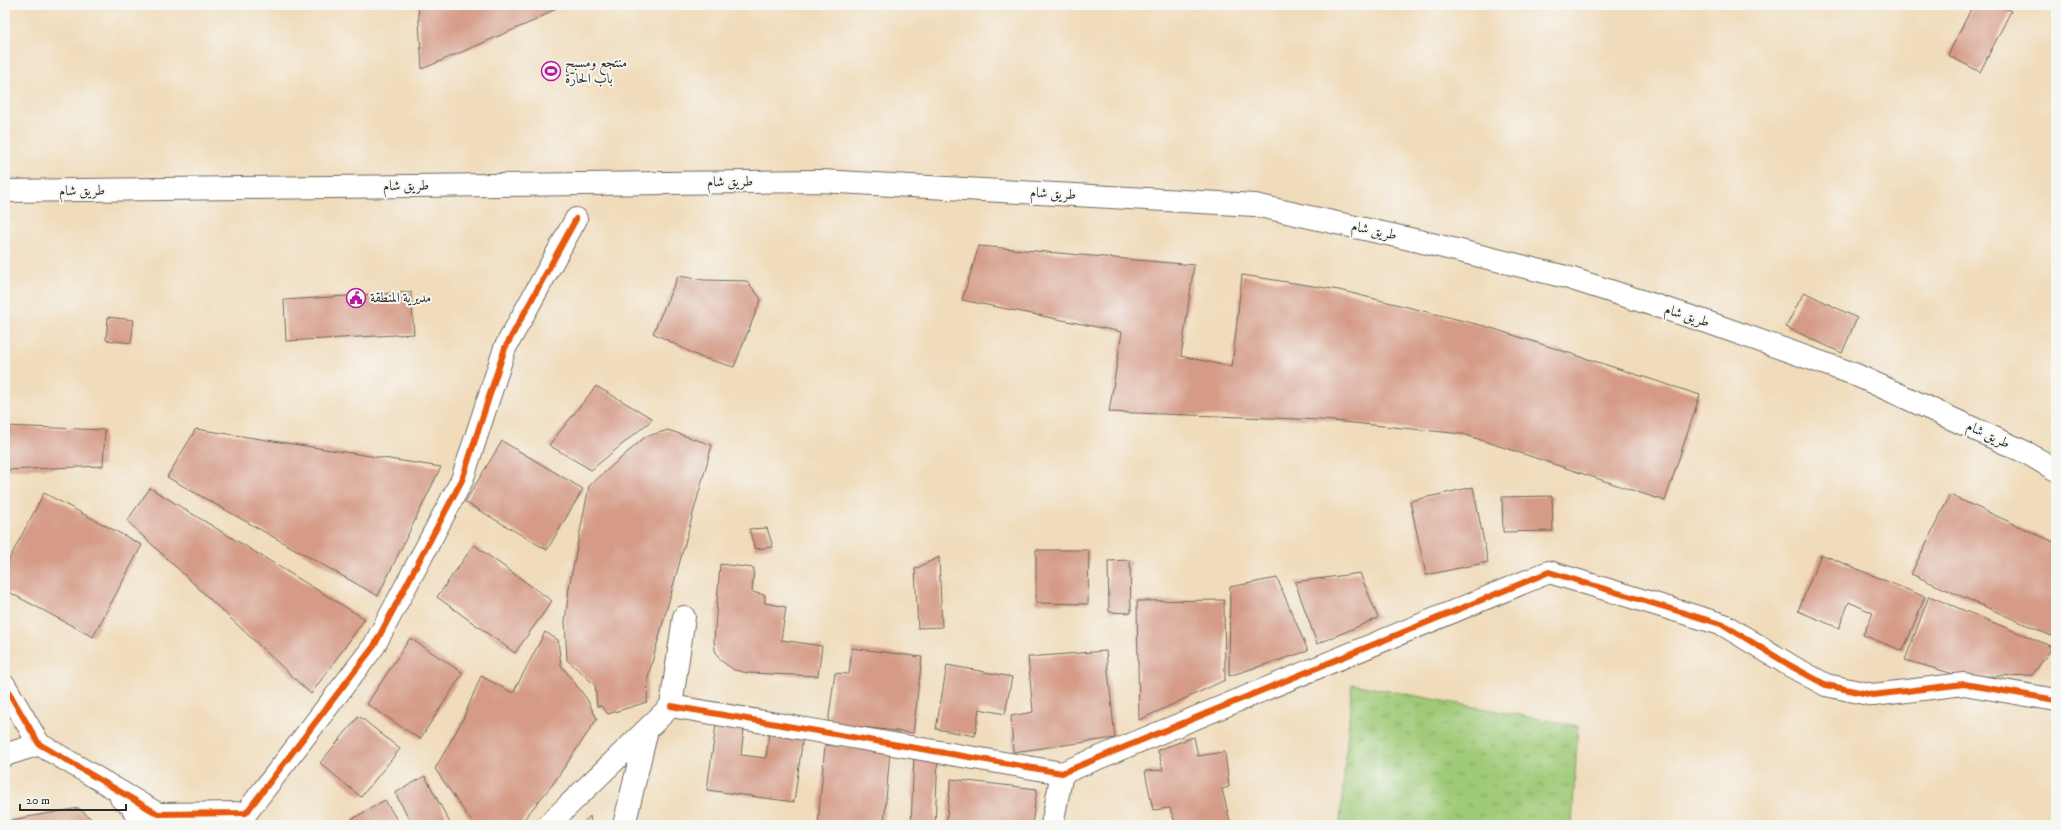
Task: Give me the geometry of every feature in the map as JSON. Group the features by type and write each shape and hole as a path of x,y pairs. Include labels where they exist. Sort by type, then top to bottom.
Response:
{"street":[{"name":"طريق شام","path":"5,192 821,181 1255,205 1419,241 1566,278 1704,321 1854,374 2027,453 2056,470"},
{"path":"5,755 39,744 158,814 243,819 374,646 462,480 505,348 576,219"},
{"path":"671,706 1062,772 1549,572 1724,625 1791,666 1826,685 1873,695 1964,684 2056,700"},
{"path":"548,825 671,706 684,617"},
{"path":"5,686 39,744 131,805 141,825"},
{"path":"624,825 647,730"},
{"path":"1052,825 1062,772"}],"green space":[{"path":"1352,684 1578,726 1572,825 1358,825 1340,822"}],"building":[{"path":"418,5 561,5 536,20 422,69"},
{"path":"1973,5 1999,5 2011,11 1980,72 1948,55"},
{"path":"979,246 1194,265 1181,356 1232,367 1242,275 1339,290 1488,327 1700,395 1665,501 1463,434 1323,420 1109,412 1122,332 962,300"},
{"path":"678,276 704,280 747,281 761,299 734,367 700,357 653,333"},
{"path":"411,292 414,334 286,341 284,300"},
{"path":"1804,292 1857,318 1842,353 1786,327"},
{"path":"108,317 134,320 131,343 106,340"},
{"path":"596,386 653,419 591,470 549,445"},
{"path":"5,426 105,430 103,466 5,470"},
{"path":"196,429 441,467 378,596 167,477"},
{"path":"668,430 712,445 648,677 647,702 608,714 601,706 597,706 595,685 567,660 565,621 569,588 589,486 645,437"},
{"path":"502,441 583,489 547,550 465,502"},
{"path":"1473,487 1488,562 1426,575 1410,501"},
{"path":"150,488 365,619 311,694 127,521"},
{"path":"44,493 142,545 93,637 5,590 5,567"},
{"path":"1950,495 2056,543 2056,638 1911,574"},
{"path":"1552,496 1553,531 1503,532 1502,497"},
{"path":"767,528 773,547 755,549 749,529"},
{"path":"474,545 552,601 515,653 437,597"},
{"path":"1036,550 1089,550 1088,604 1036,603"},
{"path":"1821,554 1925,597 1903,651 1863,635 1873,613 1849,602 1839,628 1798,611"},
{"path":"939,557 942,627 918,628 915,569"},
{"path":"1130,560 1131,613 1109,612 1108,561"},
{"path":"720,564 754,568 752,592 765,595 765,603 786,607 781,640 822,646 818,676 748,673 734,670 720,660 715,650 714,640"},
{"path":"1360,573 1378,618 1317,644 1295,582"},
{"path":"1277,578 1308,651 1229,676 1230,587"},
{"path":"1929,596 2053,647 2032,675 1964,677 1905,660"},
{"path":"1224,600 1225,680 1139,720 1137,601"},
{"path":"545,632 558,640 561,665 587,699 597,719 553,784 519,825 474,825 435,769 463,719 481,676 513,693"},
{"path":"410,638 463,673 420,739 367,704"},
{"path":"852,648 922,657 913,733 828,723 835,673 849,674"},
{"path":"1106,651 1115,738 1013,752 1011,716 1033,712 1028,657"},
{"path":"947,665 1012,677 1005,714 979,709 975,736 936,729"},
{"path":"359,716 400,749 361,797 320,763"},
{"path":"716,725 744,729 741,755 766,758 769,733 803,737 794,802 707,790"},
{"path":"1194,737 1198,756 1225,752 1229,787 1222,789 1231,825 1176,825 1170,808 1153,810 1145,771 1163,770 1158,750"},
{"path":"825,745 890,751 884,825 818,825"},
{"path":"914,756 938,757 935,825 911,825"},
{"path":"425,776 451,825 413,825 395,793"},
{"path":"951,779 1037,789 1032,825 946,825"},
{"path":"385,800 400,825 355,825 352,819"},
{"path":"79,808 98,825 10,825 11,820"},
{"path":"590,816 591,825 582,825"}],"cycle path":[{"path":"5,686 39,744 158,814 246,813 374,646 462,480 505,348 576,219"},
{"path":"671,706 1062,773 1549,572 1724,625 1791,666 1826,685 1873,695 1964,684 2056,700"}],"place":[{"name":"منتجع ومسبح باب الحارة","path":"551,71"},
{"name":"مديرية المنطقة","path":"356,298"}]}
